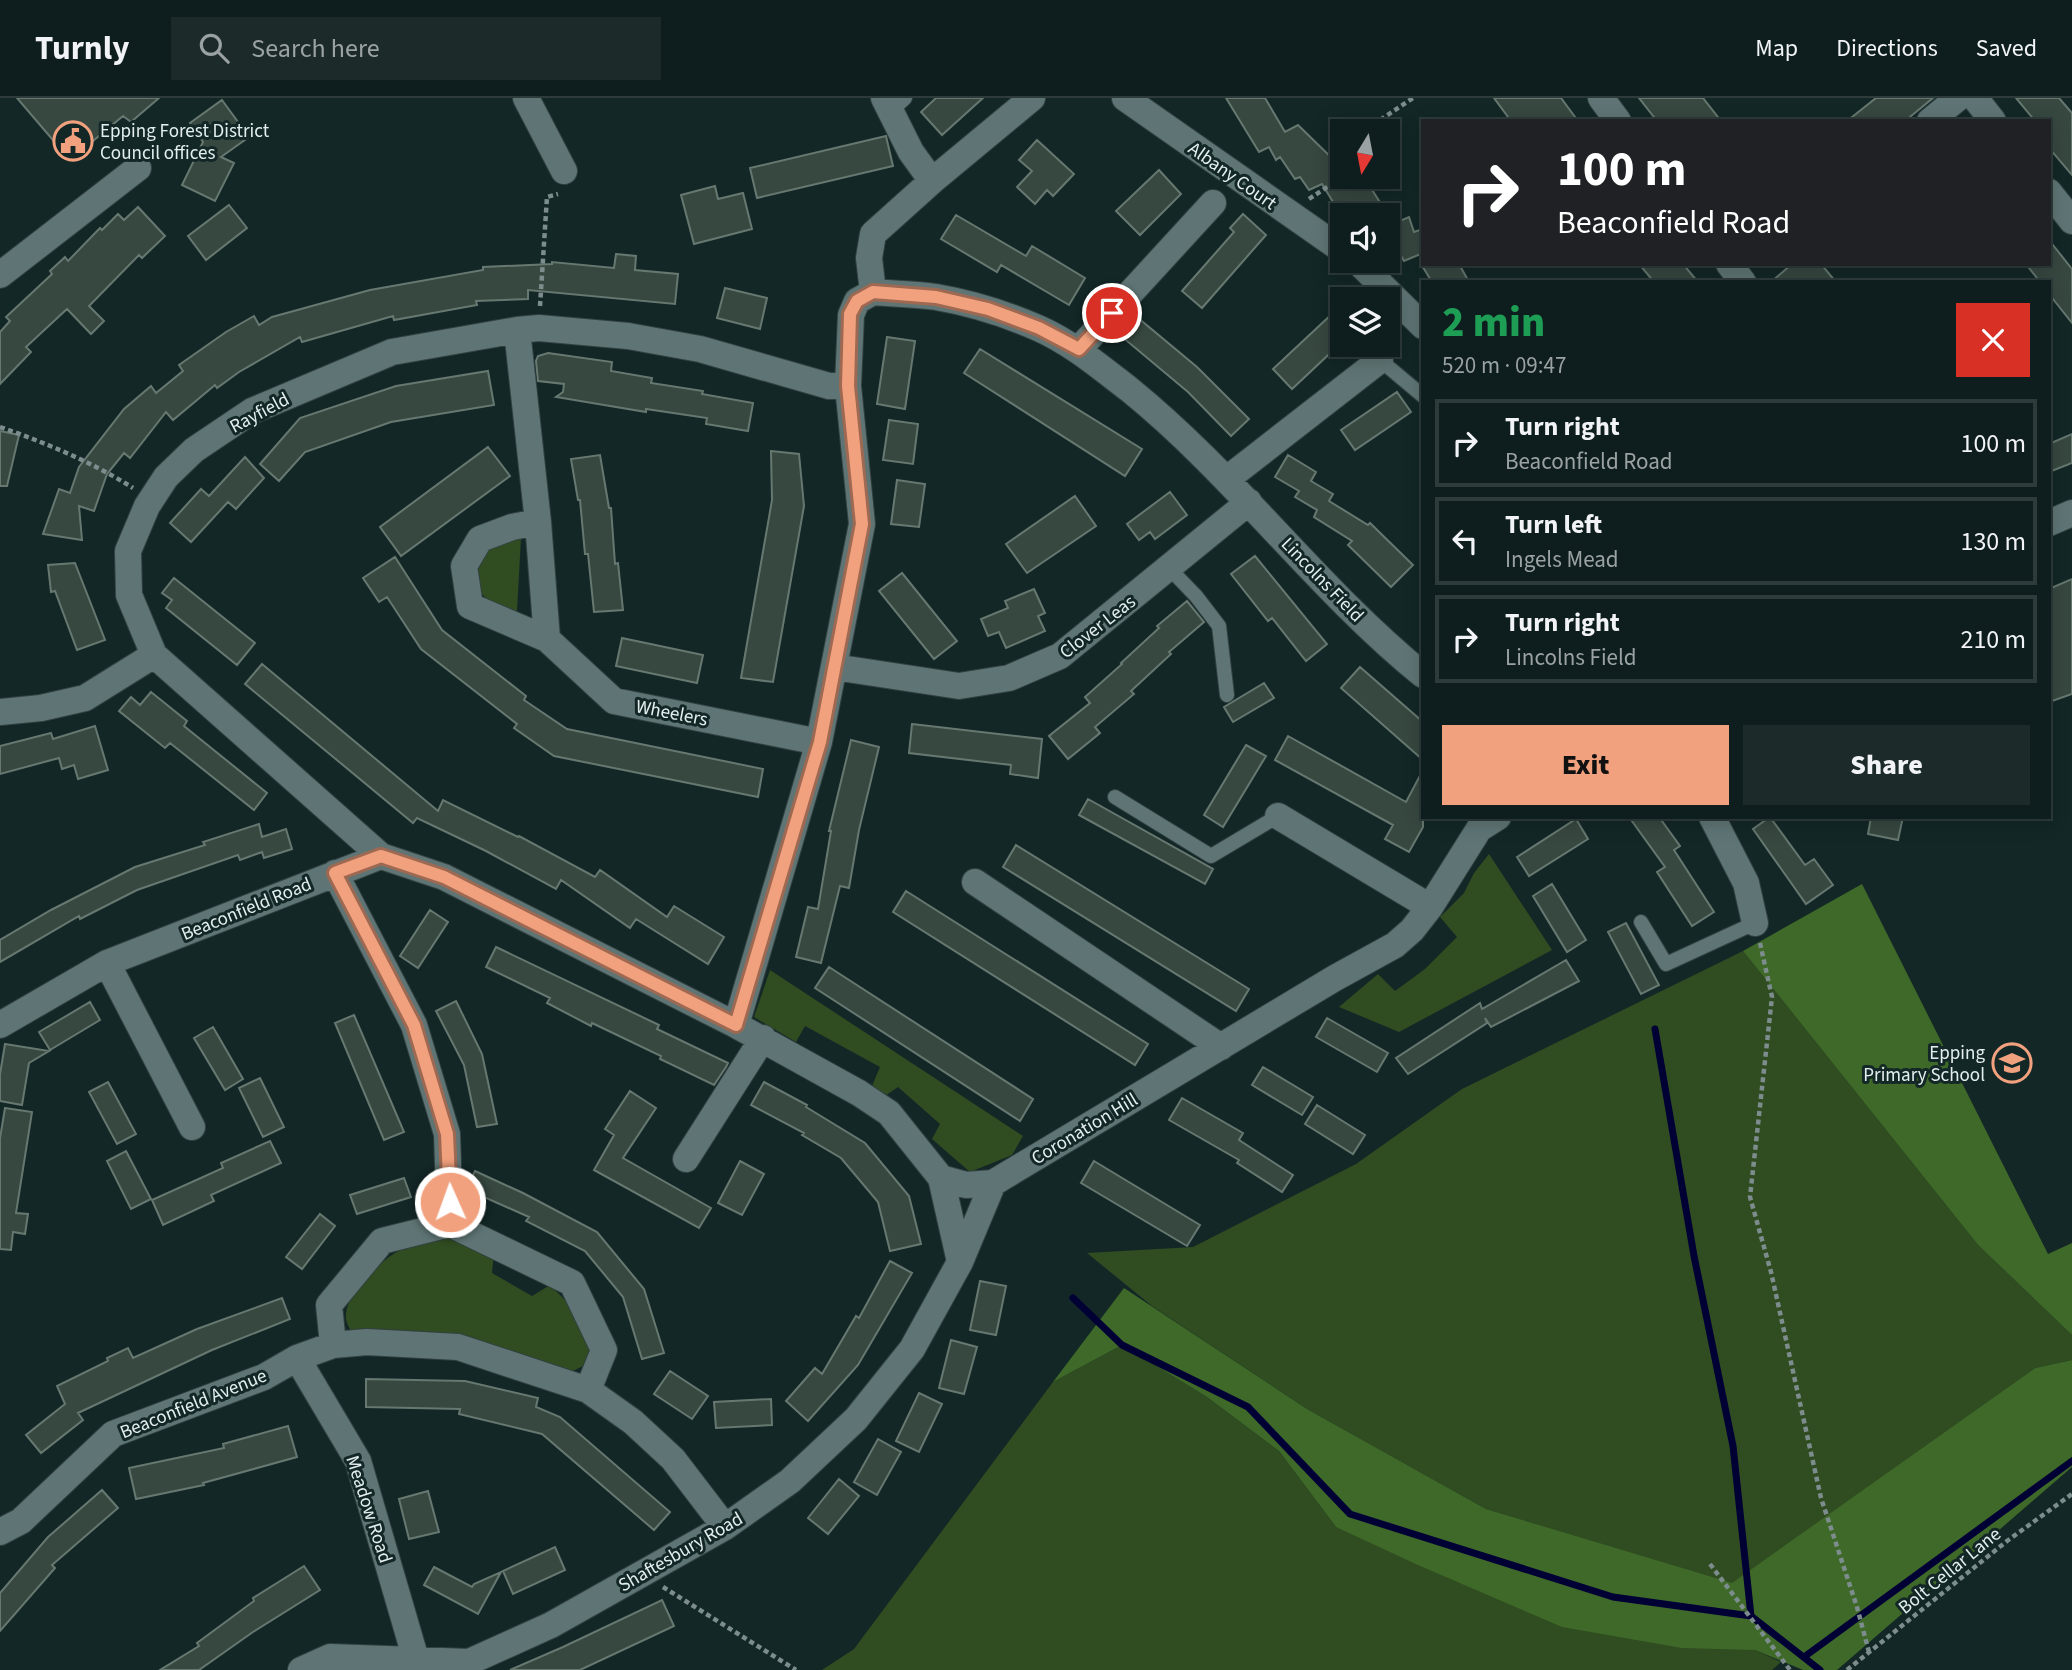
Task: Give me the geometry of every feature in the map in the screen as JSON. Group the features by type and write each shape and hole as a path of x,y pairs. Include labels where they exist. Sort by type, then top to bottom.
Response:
{"street":[{"path":"526,98 564,171"},
{"path":"736,1025 820,742 862,524 848,386 850,314 857,301 873,292 869,258 873,234 1032,98"},
{"name":"Albany Court","path":"1125,98 1330,242"},
{"path":"1601,98 1617,119"},
{"path":"1932,119 1958,98"},
{"path":"1975,98 1991,119"},
{"path":"893,102 911,152 932,181"},
{"path":"0,275 138,168"},
{"path":"2051,195 2072,221"},
{"path":"1079,349 1213,203"},
{"path":"1369,273 1421,324"},
{"name":"Lincolns Field","path":"873,292 936,297 988,309 1039,328 1079,349 1156,411 1250,502 1383,643 1421,673"},
{"path":"528,329 547,639"},
{"name":"Rayfield","path":"381,856 153,655 128,595 128,551 136,528 166,477 194,450 252,411 392,352 528,329 628,335 688,347 829,386 848,386"},
{"path":"1227,479 1380,360"},
{"name":"Clover Leas","path":"834,667 959,686 1009,678 1060,656 1250,502"},
{"path":"2051,522 2072,513"},
{"name":"Wheelers","path":"538,522 513,527 480,539 464,565 470,606 547,639 614,701 820,742"},
{"path":"0,712 41,708 85,698 120,679 153,655"},
{"path":"1278,816 1430,907"},
{"name":"Coronation Hill","path":"993,1183 1335,978 1395,945 1412,930 1430,907 1479,829 1495,819"},
{"path":"1713,819 1746,883 1755,923"},
{"path":"381,856 444,877 763,1038 859,1093 888,1113 941,1178 960,1262"},
{"name":"Beaconfield Road","path":"0,1025 107,963 381,856"},
{"path":"335,873 414,1025 447,1134 450,1224"},
{"path":"975,882 1221,1047"},
{"path":"107,963 192,1127"},
{"path":"686,1159 763,1038"},
{"path":"941,1178 966,1185 993,1183"},
{"name":"Shaftesbury Road","path":"301,1670 330,1657 418,1666 469,1662 551,1625 725,1527 790,1481 856,1419 912,1349 960,1262 993,1183"},
{"path":"333,1345 329,1305 382,1241 450,1224 572,1283 604,1350 588,1390"},
{"name":"Beaconfield Avenue","path":"0,1532 21,1521 113,1434 264,1377 297,1358 333,1345 367,1342 458,1347 588,1390 633,1422 673,1459 725,1527"},
{"name":"Meadow Road","path":"297,1358 358,1461 418,1666"}],"lane":[{"path":"1380,360 1421,394"},
{"path":"1169,568 1196,596 1219,626 1227,695"},
{"path":"1115,797 1211,856 1278,816"},
{"path":"1641,922 1666,964 1755,923"}],"path":[{"path":"1382,119 1413,98"},
{"path":"528,329 547,197 571,190 564,171"},
{"path":"1288,213 1330,185"},
{"path":"0,427 106,471 151,500"},
{"path":"1755,923 1772,997 1750,1197 1771,1272 1821,1498 1869,1652"},
{"name":"Bolt Cellar Lane","path":"1847,1670 2007,1541 2072,1494"},
{"path":"1710,1564 1790,1670"},
{"path":"641,1574 796,1670"}],"green space":[{"path":"521,538 517,611 490,603 476,587 474,573 488,546"},
{"path":"1489,854 1552,950 1399,1032 1339,1007 1378,974 1395,991 1425,969 1457,937 1440,917 1464,893 1474,873"},
{"path":"1862,884 2048,1254 2072,1243 2072,1335 1978,1245 1743,951"},
{"path":"1743,951 1978,1245 2072,1335 2072,1360 2035,1368 1732,1584 1486,1509 1307,1409 1152,1306 1087,1253 1193,1247 1356,1164 1462,1089"},
{"path":"770,970 1023,1136 1012,1155 970,1172 932,1139 940,1124 898,1087 885,1096 872,1086 880,1067 805,1026 796,1042 754,1017"},
{"path":"454,1238 494,1253 492,1273 532,1296 550,1285 569,1304 592,1340 593,1361 573,1371 352,1332 347,1323 347,1308 356,1290 380,1265 409,1246"},
{"path":"1124,1288 1307,1409 1486,1509 1732,1583 2035,1368 2072,1360 2072,1467 1837,1670 1803,1670 1755,1650 1682,1648 1562,1627 1336,1527 1279,1451 1207,1397 1122,1345 1053,1382"},
{"path":"1122,1345 1207,1397 1279,1451 1336,1527 1755,1650 1781,1662 1772,1670 822,1670 854,1649 1053,1382"}],"building":[{"name":"Epping Forest District Council offices","path":"17,98 159,98 131,122 123,116 70,160"},
{"path":"936,98 983,98 942,135 921,112"},
{"path":"1226,98 1265,98 1285,132 1298,125 1330,156 1330,189 1372,189 1380,203 1334,203 1322,184 1309,190 1300,177 1295,179 1280,157 1276,160 1269,147 1259,152"},
{"path":"1494,98 1561,98 1577,119 1510,119"},
{"path":"1639,98 1703,98 1719,119 1655,119"},
{"path":"1876,98 1933,98 1907,119 1850,119"},
{"path":"2016,98 2059,98 2072,113 2072,175 2051,150 2051,119 2033,119"},
{"path":"222,100 249,137 221,157 234,163 215,201 182,185 203,142 190,123"},
{"path":"886,136 893,166 757,198 750,168"},
{"path":"1037,140 1074,174 1053,196 1047,190 1035,204 1017,187 1032,171 1019,160"},
{"path":"1159,170 1181,194 1140,235 1116,211"},
{"path":"715,186 718,199 743,193 752,229 694,244 681,195"},
{"path":"229,205 247,228 206,260 188,236"},
{"path":"138,207 165,236 142,258 139,255 89,306 104,321 91,334 67,309 26,347 31,352 0,384 0,332 10,321 6,317 52,274 50,271 65,257 68,261 100,228 102,230 118,214 124,220"},
{"path":"1243,214 1266,235 1202,308 1182,291 1234,232 1230,228"},
{"path":"956,215 1026,256 1032,246 1085,278 1069,305 1001,265 997,272 941,239"},
{"path":"1409,217 1414,232 1421,230 1421,254 1404,261 1400,254 1400,221"},
{"path":"2051,243 2072,269 2072,323 2051,297 2051,280 2038,280 2028,266 2051,266"},
{"path":"616,254 636,256 635,270 678,274 675,304 528,290 528,299 476,301 477,305 394,320 393,316 302,342 300,337 239,372 217,388 215,385 173,420 166,412 130,458 124,453 107,474 94,511 79,506 82,540 43,534 59,489 70,493 79,467 124,409 151,386 156,393 183,371 179,365 254,316 259,325 272,317 370,290 483,270 483,267 552,262 614,268"},
{"path":"1422,266 1460,266 1468,280 1431,280"},
{"path":"1641,266 1685,266 1696,280 1652,280"},
{"path":"1790,266 1823,266 1834,280 1773,280"},
{"path":"725,288 767,298 760,329 717,318"},
{"path":"1330,316 1330,353 1292,389 1273,369"},
{"path":"1137,317 1197,367 1249,419 1231,436 1188,392 1121,336"},
{"path":"887,337 915,341 905,409 877,404"},
{"path":"980,349 1142,449 1125,476 964,373"},
{"path":"548,353 612,362 611,371 652,378 651,383 703,391 702,394 753,403 748,431 706,424 707,418 646,409 646,412 556,397 563,392 564,384 538,381 536,361 538,356"},
{"path":"488,371 494,405 391,422 305,452 279,481 260,464 300,418 396,386"},
{"path":"1397,392 1411,412 1355,450 1341,430"},
{"path":"889,420 918,424 913,464 883,460"},
{"path":"0,431 19,435 7,486 0,486"},
{"path":"2072,434 2072,463 2051,471 2051,443"},
{"path":"488,447 510,476 401,556 380,527"},
{"path":"771,451 799,454 804,506 773,682 741,678 772,500"},
{"path":"600,455 611,508 615,564 618,563 623,610 594,612 580,500 571,459"},
{"path":"1288,455 1316,472 1311,481 1333,494 1329,501 1368,525 1370,523 1413,565 1391,587 1348,545 1352,541 1314,517 1317,510 1295,497 1299,491 1275,477"},
{"path":"245,457 264,478 236,509 228,502 191,542 170,523 201,489 209,496"},
{"path":"897,480 925,484 919,527 891,524"},
{"path":"1170,492 1187,515 1155,539 1150,532 1139,540 1127,524"},
{"path":"1075,496 1096,526 1027,573 1006,544"},
{"path":"1255,556 1327,644 1306,661 1272,618 1268,621 1231,574"},
{"path":"395,557 442,630 526,696 524,700 567,729 763,769 758,797 554,756 514,728 517,724 421,649 387,597 379,602 363,578"},
{"path":"75,563 105,640 77,650 55,591 51,592 48,565"},
{"path":"902,573 957,641 934,659 879,591"},
{"path":"174,578 255,643 237,665 166,608 172,600 162,593"},
{"path":"2072,579 2072,694 2051,701 2051,588"},
{"path":"1034,589 1045,613 1038,616 1045,631 1006,648 999,632 988,636 981,619 1008,608 1005,601"},
{"path":"1187,601 1204,622 1169,652 1171,654 1131,691 1134,694 1095,727 1100,733 1068,759 1049,736 1090,703 1085,697 1159,628 1157,626"},
{"path":"622,638 703,655 697,683 616,666"},
{"path":"262,664 438,811 443,800 519,836 595,877 600,870 667,917 674,906 724,937 708,964 636,919 630,928 561,880 556,889 417,818 413,823 245,684"},
{"path":"1360,667 1421,720 1421,758 1341,688"},
{"path":"1264,683 1274,698 1233,722 1224,707"},
{"path":"151,692 187,721 184,726 267,793 254,810 170,743 165,748 119,711 131,697 140,705"},
{"path":"912,724 1042,739 1038,778 1010,774 1011,765 909,753"},
{"path":"95,726 108,770 78,779 74,765 62,769 59,758 0,774 0,746 51,733 53,739"},
{"path":"1288,736 1406,802 1421,774 1423,827 1409,852 1385,839 1393,825 1275,760"},
{"path":"851,740 879,747 859,830 849,888 840,886 821,963 796,957 808,907 818,909 829,831"},
{"path":"1246,745 1266,756 1223,827 1204,815"},
{"path":"1088,799 1213,869 1205,884 1079,815"},
{"path":"1576,819 1588,839 1529,876 1517,857"},
{"path":"1630,819 1660,819 1680,846 1674,850 1714,912 1692,926 1657,872 1665,867"},
{"path":"1771,819 1805,865 1814,859 1833,885 1806,904 1753,829"},
{"path":"1871,819 1903,819 1898,840 1868,834"},
{"path":"259,824 262,837 286,829 292,849 264,858 262,852 240,860 238,855 137,890 80,919 79,916 0,962 0,940 51,910 135,867 205,845 203,842"},
{"path":"1016,845 1249,989 1236,1011 1003,867"},
{"path":"1552,884 1586,940 1567,952 1533,896"},
{"path":"906,891 1148,1044 1135,1065 893,912"},
{"path":"430,910 448,922 418,968 400,956"},
{"path":"1626,923 1659,985 1641,994 1608,932"},
{"path":"496,947 659,1025 657,1029 728,1063 726,1067 714,1085 660,1059 661,1056 592,1023 591,1026 547,1003 550,998 486,967"},
{"path":"1566,960 1579,981 1491,1027 1485,1018 1487,1023 1408,1074 1396,1058 1480,1003 1482,1009"},
{"path":"829,967 1033,1099 1020,1121 815,988"},
{"path":"456,1001 482,1054 497,1124 477,1127 464,1065 436,1011"},
{"path":"90,1002 100,1020 50,1050 39,1032"},
{"path":"354,1015 404,1132 384,1140 335,1023"},
{"path":"1327,1018 1388,1053 1377,1072 1316,1037"},
{"path":"213,1027 243,1079 225,1090 194,1038"},
{"path":"5,1044 49,1051 29,1063 22,1105 0,1101 0,1074"},
{"path":"1263,1067 1313,1097 1302,1115 1252,1085"},
{"path":"260,1078 284,1127 263,1137 239,1088"},
{"path":"108,1082 136,1134 117,1144 89,1092"},
{"path":"764,1082 807,1105 806,1107 865,1143 909,1196 921,1244 890,1251 878,1202 841,1158 802,1135 804,1133 751,1105"},
{"path":"630,1091 656,1108 623,1158 711,1208 699,1228 594,1170 614,1135 605,1129"},
{"path":"1182,1098 1243,1133 1239,1140 1293,1175 1282,1192 1237,1163 1239,1160 1169,1120"},
{"path":"1317,1105 1365,1135 1353,1154 1305,1124"},
{"path":"5,1108 32,1112 16,1213 28,1214 25,1234 13,1232 11,1250 0,1249 0,1138"},
{"path":"270,1141 281,1163 211,1195 214,1201 163,1225 152,1200 223,1168 221,1163"},
{"path":"126,1151 151,1199 131,1209 107,1161"},
{"path":"740,1161 764,1174 742,1215 718,1203"},
{"path":"1094,1161 1200,1225 1187,1246 1081,1183"},
{"path":"475,1171 597,1232 644,1289 664,1353 642,1359 623,1297 585,1251 526,1221 529,1217 466,1189"},
{"path":"404,1178 411,1197 357,1214 350,1195"},
{"path":"320,1214 335,1226 302,1269 286,1257"},
{"path":"890,1261 912,1273 858,1365 808,1421 786,1401 815,1368 822,1374 856,1316 859,1318"},
{"path":"980,1281 1006,1286 996,1335 970,1330"},
{"path":"282,1298 290,1319 212,1350 78,1413 83,1420 41,1453 26,1435 65,1404 57,1386 108,1361 107,1358 128,1348 133,1358 197,1329"},
{"path":"951,1340 977,1347 964,1394 939,1388"},
{"path":"670,1371 708,1396 692,1419 654,1394"},
{"path":"366,1379 465,1381 538,1398 536,1407 560,1417 670,1512 654,1530 542,1434 459,1414 460,1409 366,1407"},
{"path":"919,1393 942,1404 919,1452 896,1441"},
{"path":"771,1399 772,1425 716,1428 714,1402"},
{"path":"288,1426 297,1457 203,1483 204,1485 136,1499 129,1468 224,1448 223,1444"},
{"path":"878,1439 901,1452 877,1495 854,1482"},
{"path":"839,1479 859,1496 828,1534 808,1518"},
{"path":"102,1490 118,1508 52,1565 55,1568 0,1631 0,1593 48,1537"},
{"path":"428,1491 439,1532 409,1539 399,1499"},
{"path":"555,1547 565,1570 513,1594 503,1571"},
{"path":"304,1566 320,1590 199,1670 160,1670 199,1646 197,1643 254,1601 253,1598"},
{"path":"434,1567 472,1587 501,1572 478,1614 424,1585"},
{"path":"662,1600 674,1626 580,1670 510,1670 563,1647"}],"waterway":[{"path":"1655,1029 1694,1256 1733,1446 1751,1616"},
{"path":"1073,1298 1122,1345 1248,1407 1350,1514 1613,1597 1751,1616 1820,1670"},
{"path":"1804,1657 2072,1461"}],"place":[{"name":"Epping Forest District Council offices","path":"73,141"},
{"name":"Epping Primary School","path":"2012,1063"}],"route":[{"path":"450,1202 447,1134 414,1025 335,873 381,856 444,877 736,1025 820,742 862,524 848,386 850,314 857,301 873,292 936,297 988,309 1039,328 1079,349 1112,313"}]}
